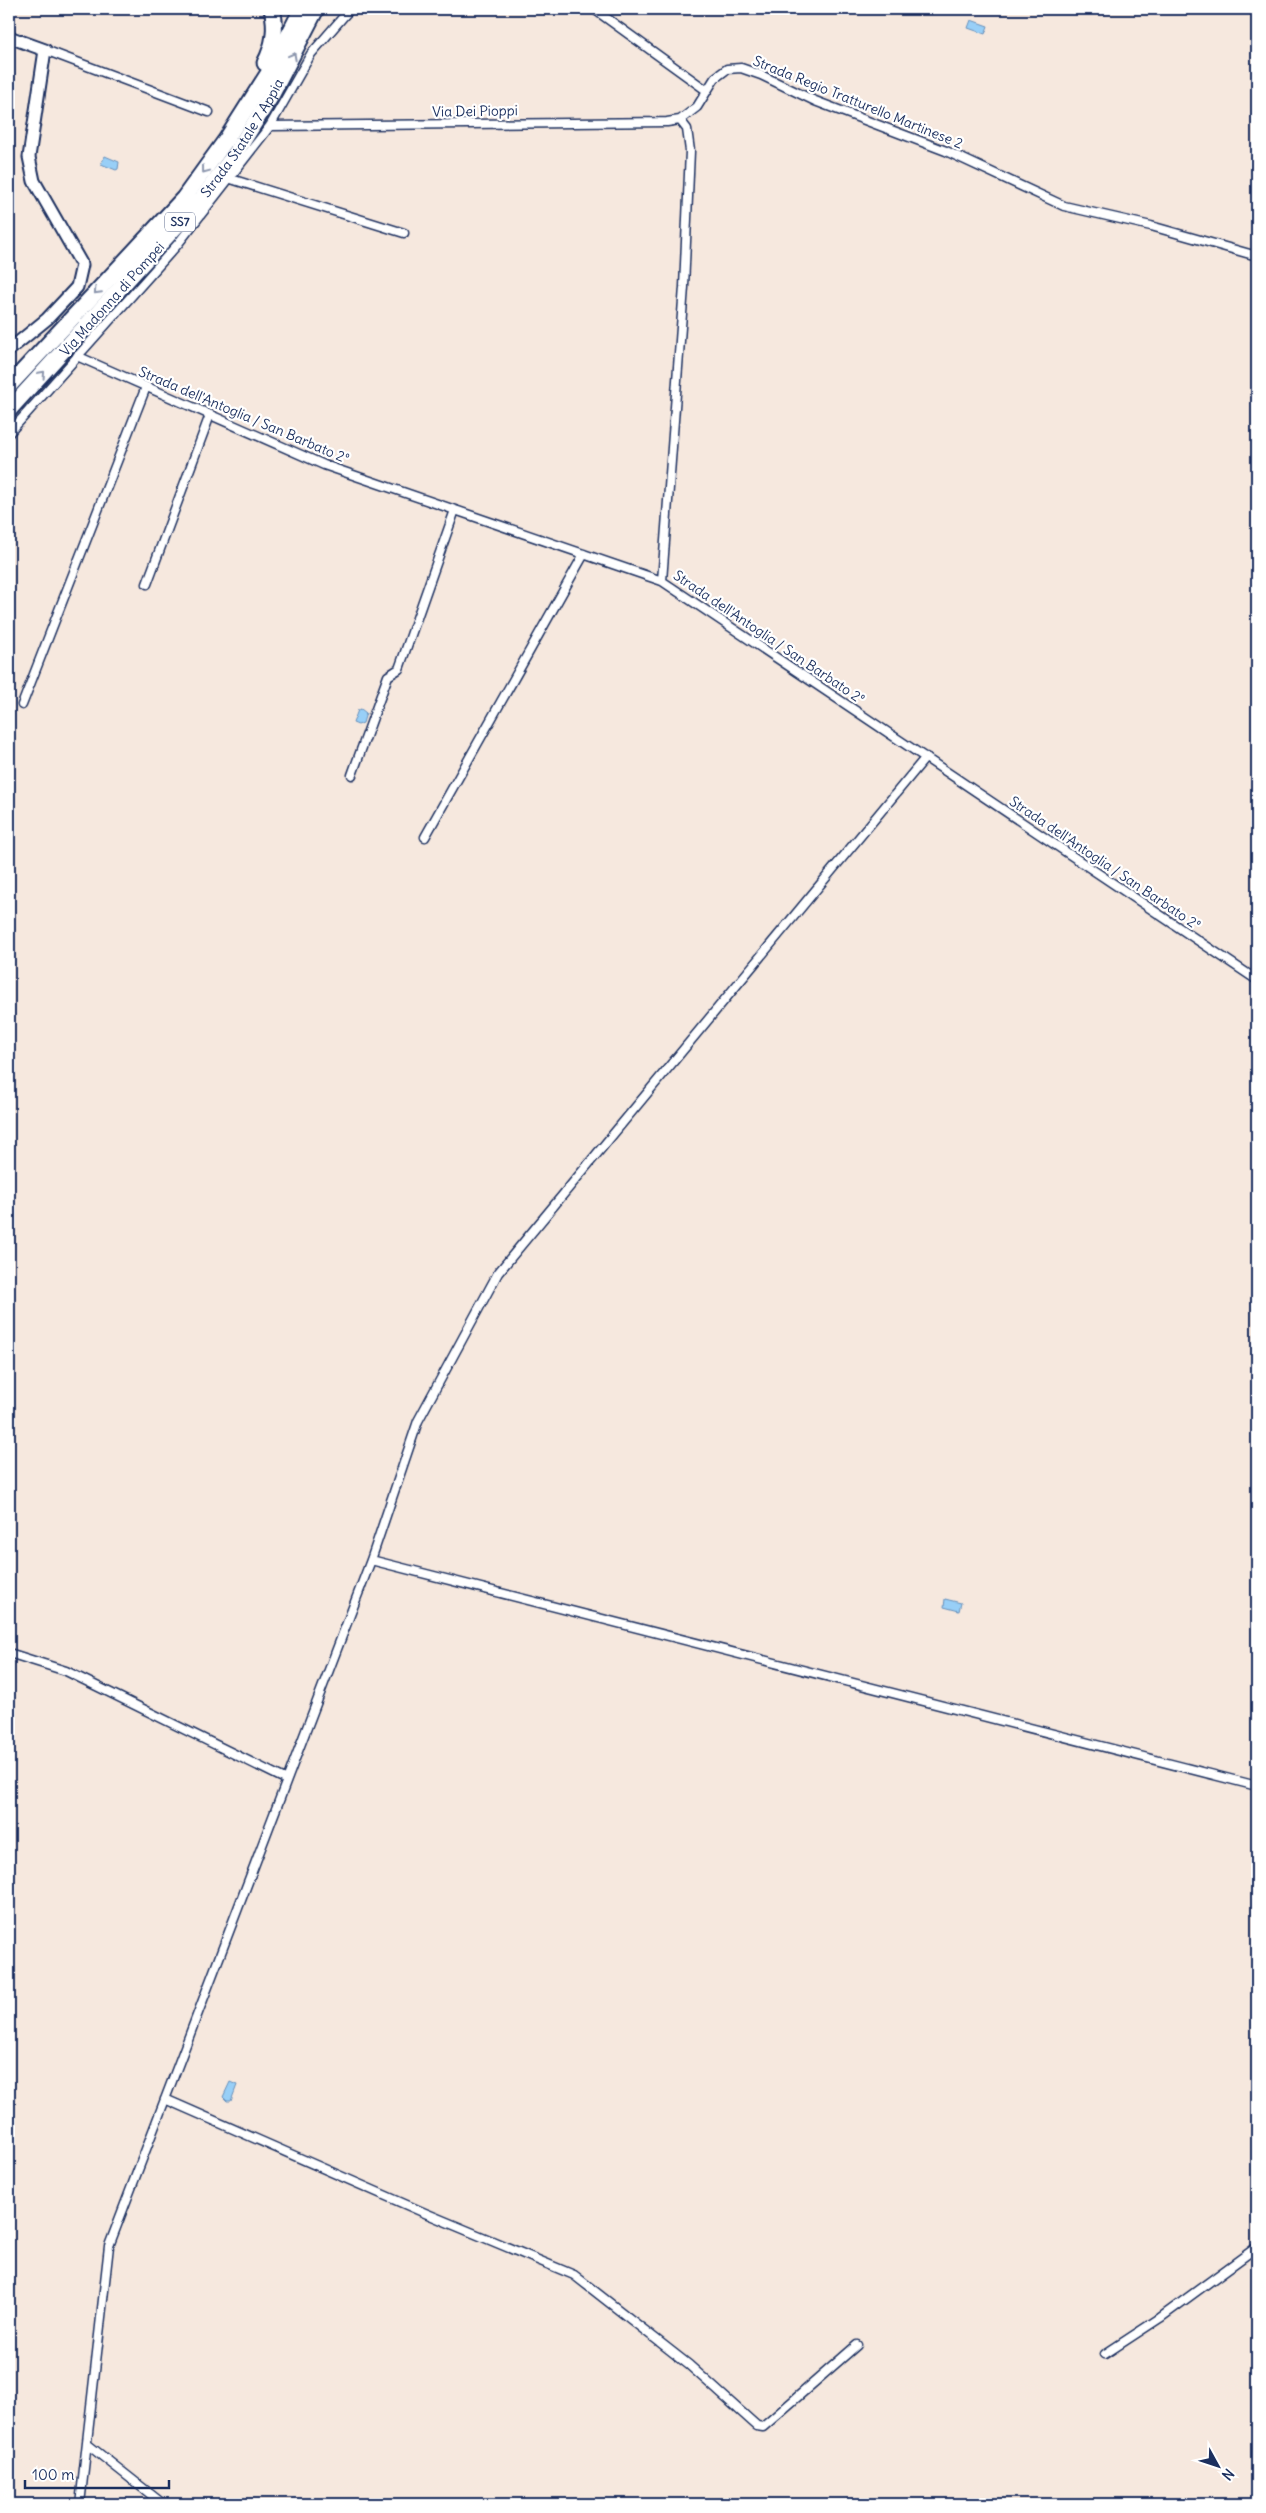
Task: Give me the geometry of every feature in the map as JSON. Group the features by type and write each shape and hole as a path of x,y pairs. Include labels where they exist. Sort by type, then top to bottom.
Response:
{"highway":[{"path":"226,140 236,114 270,54 275,28 272,9"},
{"name":"Strada Statale 7 Appia","path":"9,386 184,198 226,140 272,66 302,9"},
{"name":"Strada Statale 7 Appia","path":"9,410 202,198 237,151 266,104 316,9"}],"street":[{"name":"Via Madonna di Pompei","path":"9,433 178,246 270,126 311,54 350,9"},
{"path":"594,9 706,90"},
{"path":"9,37 209,112"},
{"path":"9,350 47,319 77,287 82,265 34,181 29,157 45,50"},
{"name":"Strada Regio Tratturello Martinese 2","path":"680,120 697,106 715,78 727,69 742,68 815,101 946,151 1064,206 1151,226 1257,256"},
{"name":"Via Dei Pioppi","path":"270,126 680,120"},
{"path":"662,581 684,286 689,170 689,139 686,129 680,120"},
{"path":"230,179 404,233"},
{"name":"Strada dell'Antoglia / San Barbato 2°","path":"77,356 324,466 662,581 1257,980"},
{"path":"22,705 146,387"},
{"path":"147,584 210,415"},
{"path":"352,775 388,676 399,669 456,510"},
{"path":"425,838 584,554"},
{"path":"80,2504 109,2246 371,1560 418,1421 498,1273 926,757"},
{"path":"371,1560 1257,1786"},
{"path":"9,1653 66,1671 287,1780"},
{"path":"165,2099 425,2213 574,2275 689,2365 757,2426 763,2428 857,2345"},
{"path":"1105,2354 1160,2318 1257,2248"},
{"path":"87,2444 163,2504"}],"water":[{"path":"971,20 988,26 985,34 968,28"},
{"path":"105,156 119,162 118,169 116,170 101,164"},
{"path":"361,709 366,713 363,723 358,725 353,723 358,710"},
{"path":"945,1599 961,1603 959,1611 944,1607"},
{"path":"230,2082 237,2085 231,2101 227,2101 223,2097"}]}
